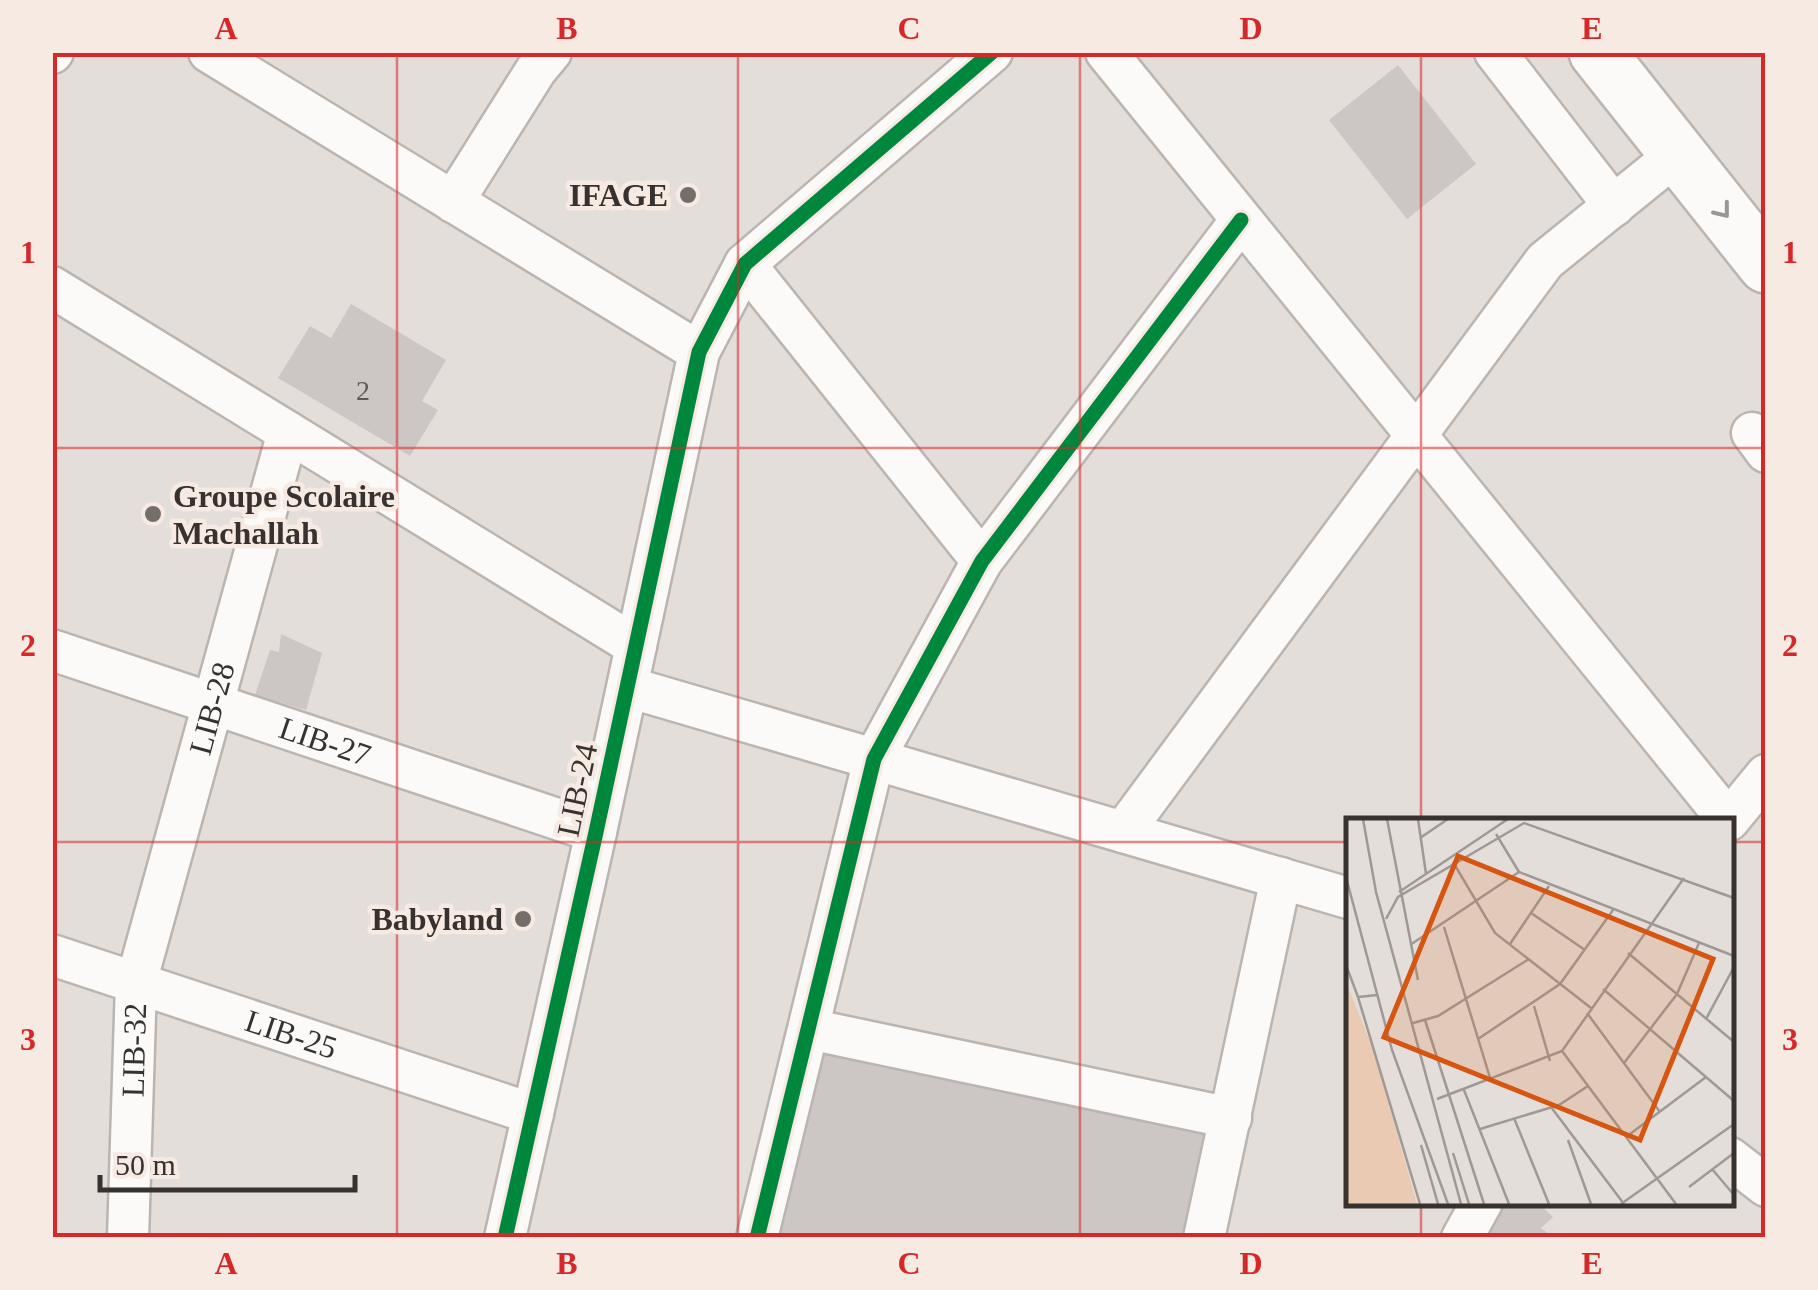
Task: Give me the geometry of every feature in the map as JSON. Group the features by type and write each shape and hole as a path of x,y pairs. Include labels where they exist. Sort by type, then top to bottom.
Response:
{"highway":[{"path":"1597,52 1766,265"}],"street":[{"path":"209,52 699,352"},
{"path":"453,202 551,52"},
{"path":"982,561 745,264 992,52"},
{"path":"1106,52 1726,818"},
{"path":"1495,52 1614,206"},
{"path":"1123,832 1546,261 1677,154"},
{"path":"757,1238 874,759 982,561 1241,220"},
{"name":"LIB-24","path":"505,1238 699,352 745,264"},
{"path":"52,287 636,646"},
{"name":"LIB-28","path":"136,983 288,432"},
{"name":"LIB-27","path":"52,650 596,832"},
{"path":"628,687 1346,897"},
{"path":"1730,818 1766,775"},
{"path":"1204,1238 1281,878"},
{"name":"LIB-25","path":"52,956 533,1114"},
{"name":"LIB-32","path":"128,1238 136,983"},
{"path":"808,1029 1230,1118"},
{"path":"1733,1160 1766,1186"},
{"path":"1462,1238 1480,1205"}],"building":[{"path":"1398,65 1476,164 1407,219 1329,120"},
{"path":"351,304 446,360 422,401 438,410 410,456 278,378 310,326 331,338"},
{"path":"281,634 322,653 306,710 255,695 270,650 279,652"},
{"path":"809,1029 1231,1118 1204,1238 757,1238"},
{"path":"1496,1205 1540,1205 1553,1217 1541,1228 1554,1238 1474,1238"}],"cycle path":[{"path":"505,1238 699,352 745,264 992,52"},
{"path":"757,1238 874,759 982,561 1241,220"}],"place":[{"name":"IFAGE","path":"688,195"},
{"name":"Groupe Scolaire Machallah","path":"153,514"},
{"name":"Babyland","path":"523,919"}]}
